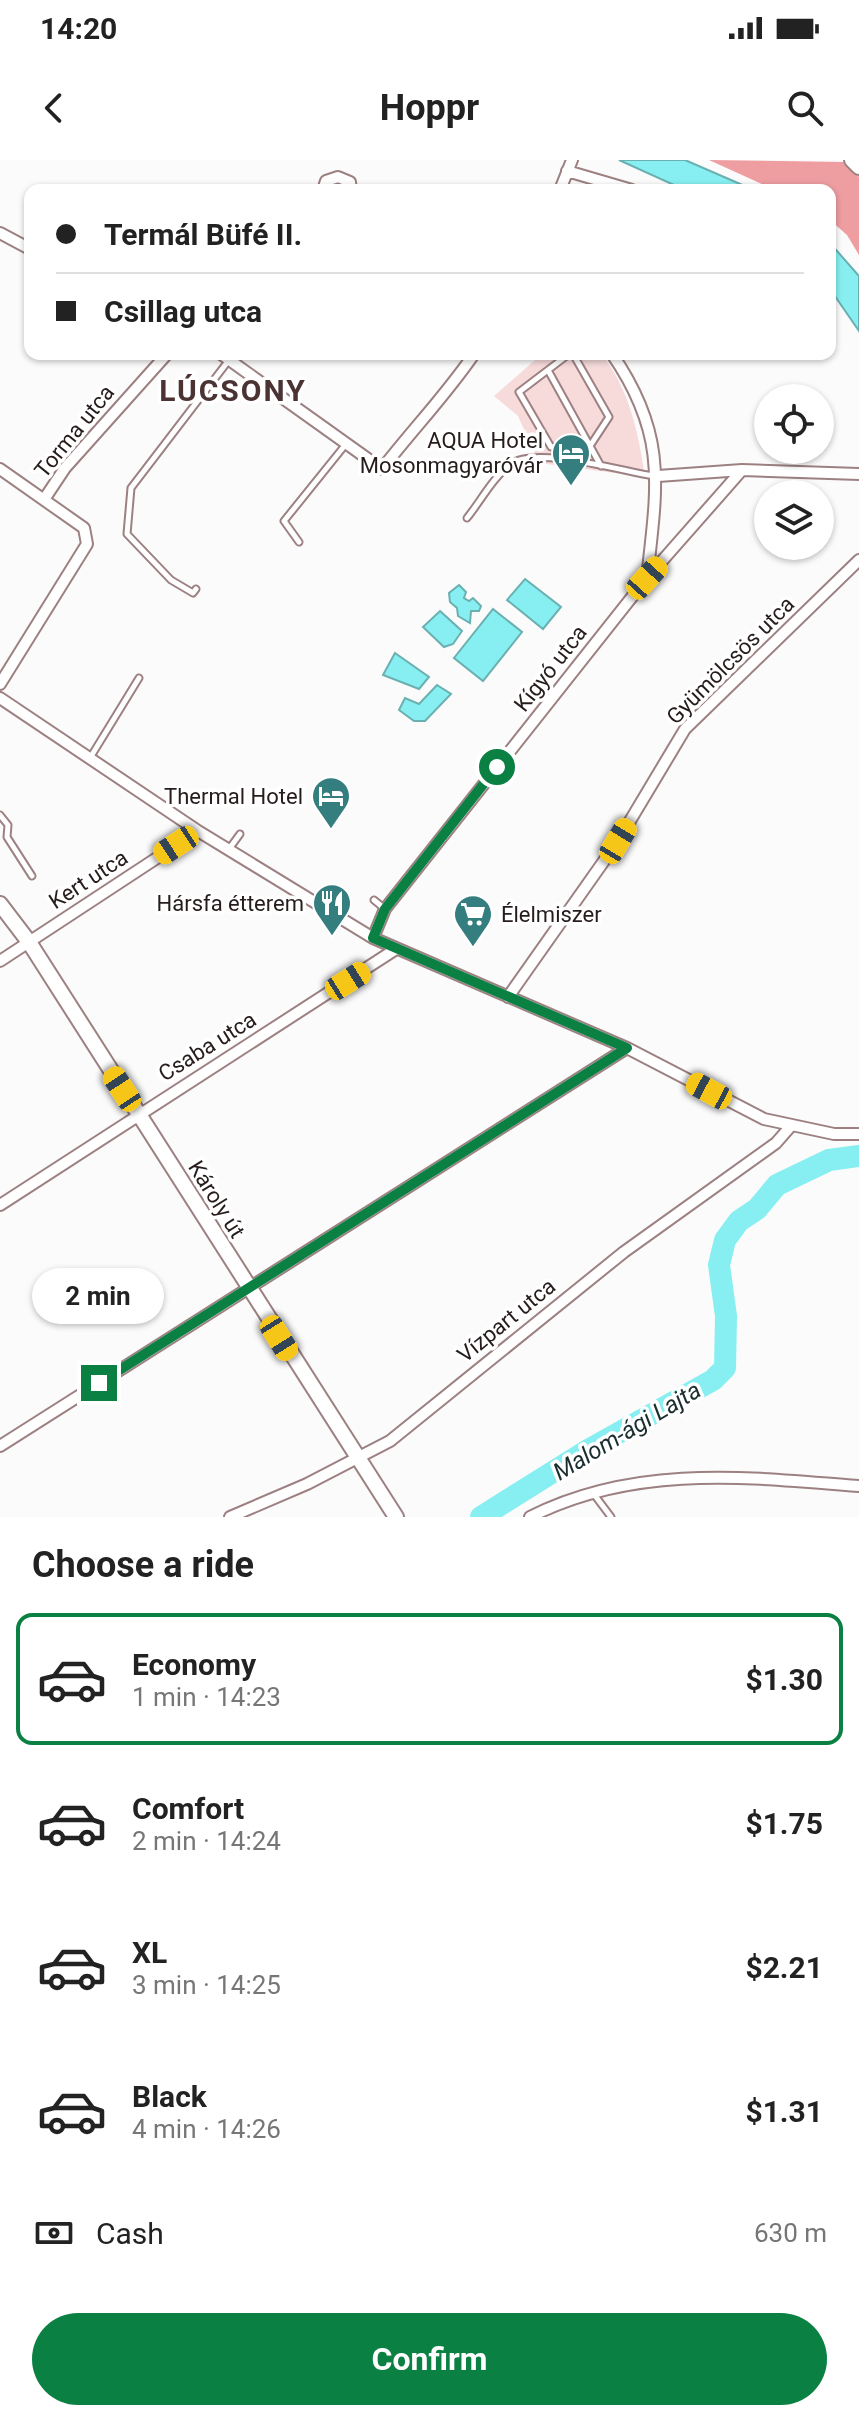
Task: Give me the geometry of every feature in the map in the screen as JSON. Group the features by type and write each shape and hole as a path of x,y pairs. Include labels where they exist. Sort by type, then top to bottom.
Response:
{"street":[{"path":"562,184 572,160"},
{"path":"852,160 859,167"},
{"path":"567,171 611,184"},
{"path":"325,184 338,177 350,184"},
{"path":"0,233 24,246"},
{"name":"Torma utca","path":"49,501 65,468 162,360"},
{"path":"235,360 382,469 427,411 444,399 470,360"},
{"path":"615,360 647,426 658,476 647,578"},
{"path":"0,469 84,528 87,544 0,684"},
{"path":"658,476 742,470 859,474"},
{"name":"Kígyó utca","path":"373,938 385,909 647,578 742,470"},
{"name":"Gyümölcsös utca","path":"508,997 618,841 685,729 859,560"},
{"path":"0,698 198,831 373,938 627,1048 764,1119 790,1127 859,1134"},
{"name":"Kert utca","path":"0,961 198,831"},
{"name":"Károly út","path":"0,904 29,942 248,1290 396,1517"},
{"name":"Csaba utca","path":"0,1205 396,949"},
{"path":"0,1446 627,1048"},
{"name":"Vízpart utca","path":"230,1517 390,1441 552,1307 776,1143 790,1127"},
{"path":"530,1517 592,1492 683,1476 770,1478 859,1486"}],"lane":[{"path":"196,589 193,593 171,580 127,534 131,488 230,360"},
{"path":"564,360 519,392 551,447 590,446"},
{"path":"575,360 609,417 590,446"},
{"path":"549,372 601,467"},
{"path":"299,542 284,521 347,443"},
{"path":"467,518 505,469 522,459 551,459 658,476"},
{"path":"89,759 139,678"},
{"path":"0,815 8,825 7,837 32,876"},
{"path":"229,850 240,834"},
{"path":"374,900 385,909"},
{"path":"592,1492 611,1517"}],"shaded area":[{"path":"709,160 846,162 859,177 859,255 847,235 836,225 836,184 762,184"},
{"path":"535,360 606,360 626,396 640,445 645,477 539,463 518,416 494,396"}],"water":[{"path":"619,160 685,160 740,184 672,184"},
{"path":"836,250 859,276 859,331 836,298"},
{"path":"525,579 561,607 543,629 507,600"},
{"path":"459,585 466,592 464,598 469,601 473,598 481,606 479,611 471,611 470,623 458,616 457,608 450,602 449,593"},
{"path":"493,609 522,632 483,681 454,658"},
{"path":"440,611 462,631 453,644 444,647 423,627"},
{"path":"395,653 429,677 419,689 383,675"},
{"path":"437,685 451,694 425,721 414,721 399,710 405,698 419,704"}],"waterway":[{"name":"Malom-ági Lajta","path":"481,1517 588,1450 713,1380 725,1368 726,1316 719,1265 725,1240 739,1221 757,1209 777,1185 829,1160 859,1156"}],"place":[{"name":"AQUA Hotel Mosonmagyaróvár","path":"571,487"},
{"name":"Thermal Hotel","path":"331,830"},
{"name":"Hársfa étterem","path":"332,937"},
{"name":"Élelmiszer","path":"473,948"}],"district":[{"name":"LÚCSONY","path":"233,391"}],"route":[{"path":"99,1383 627,1048 373,938 385,909 497,767"}]}
